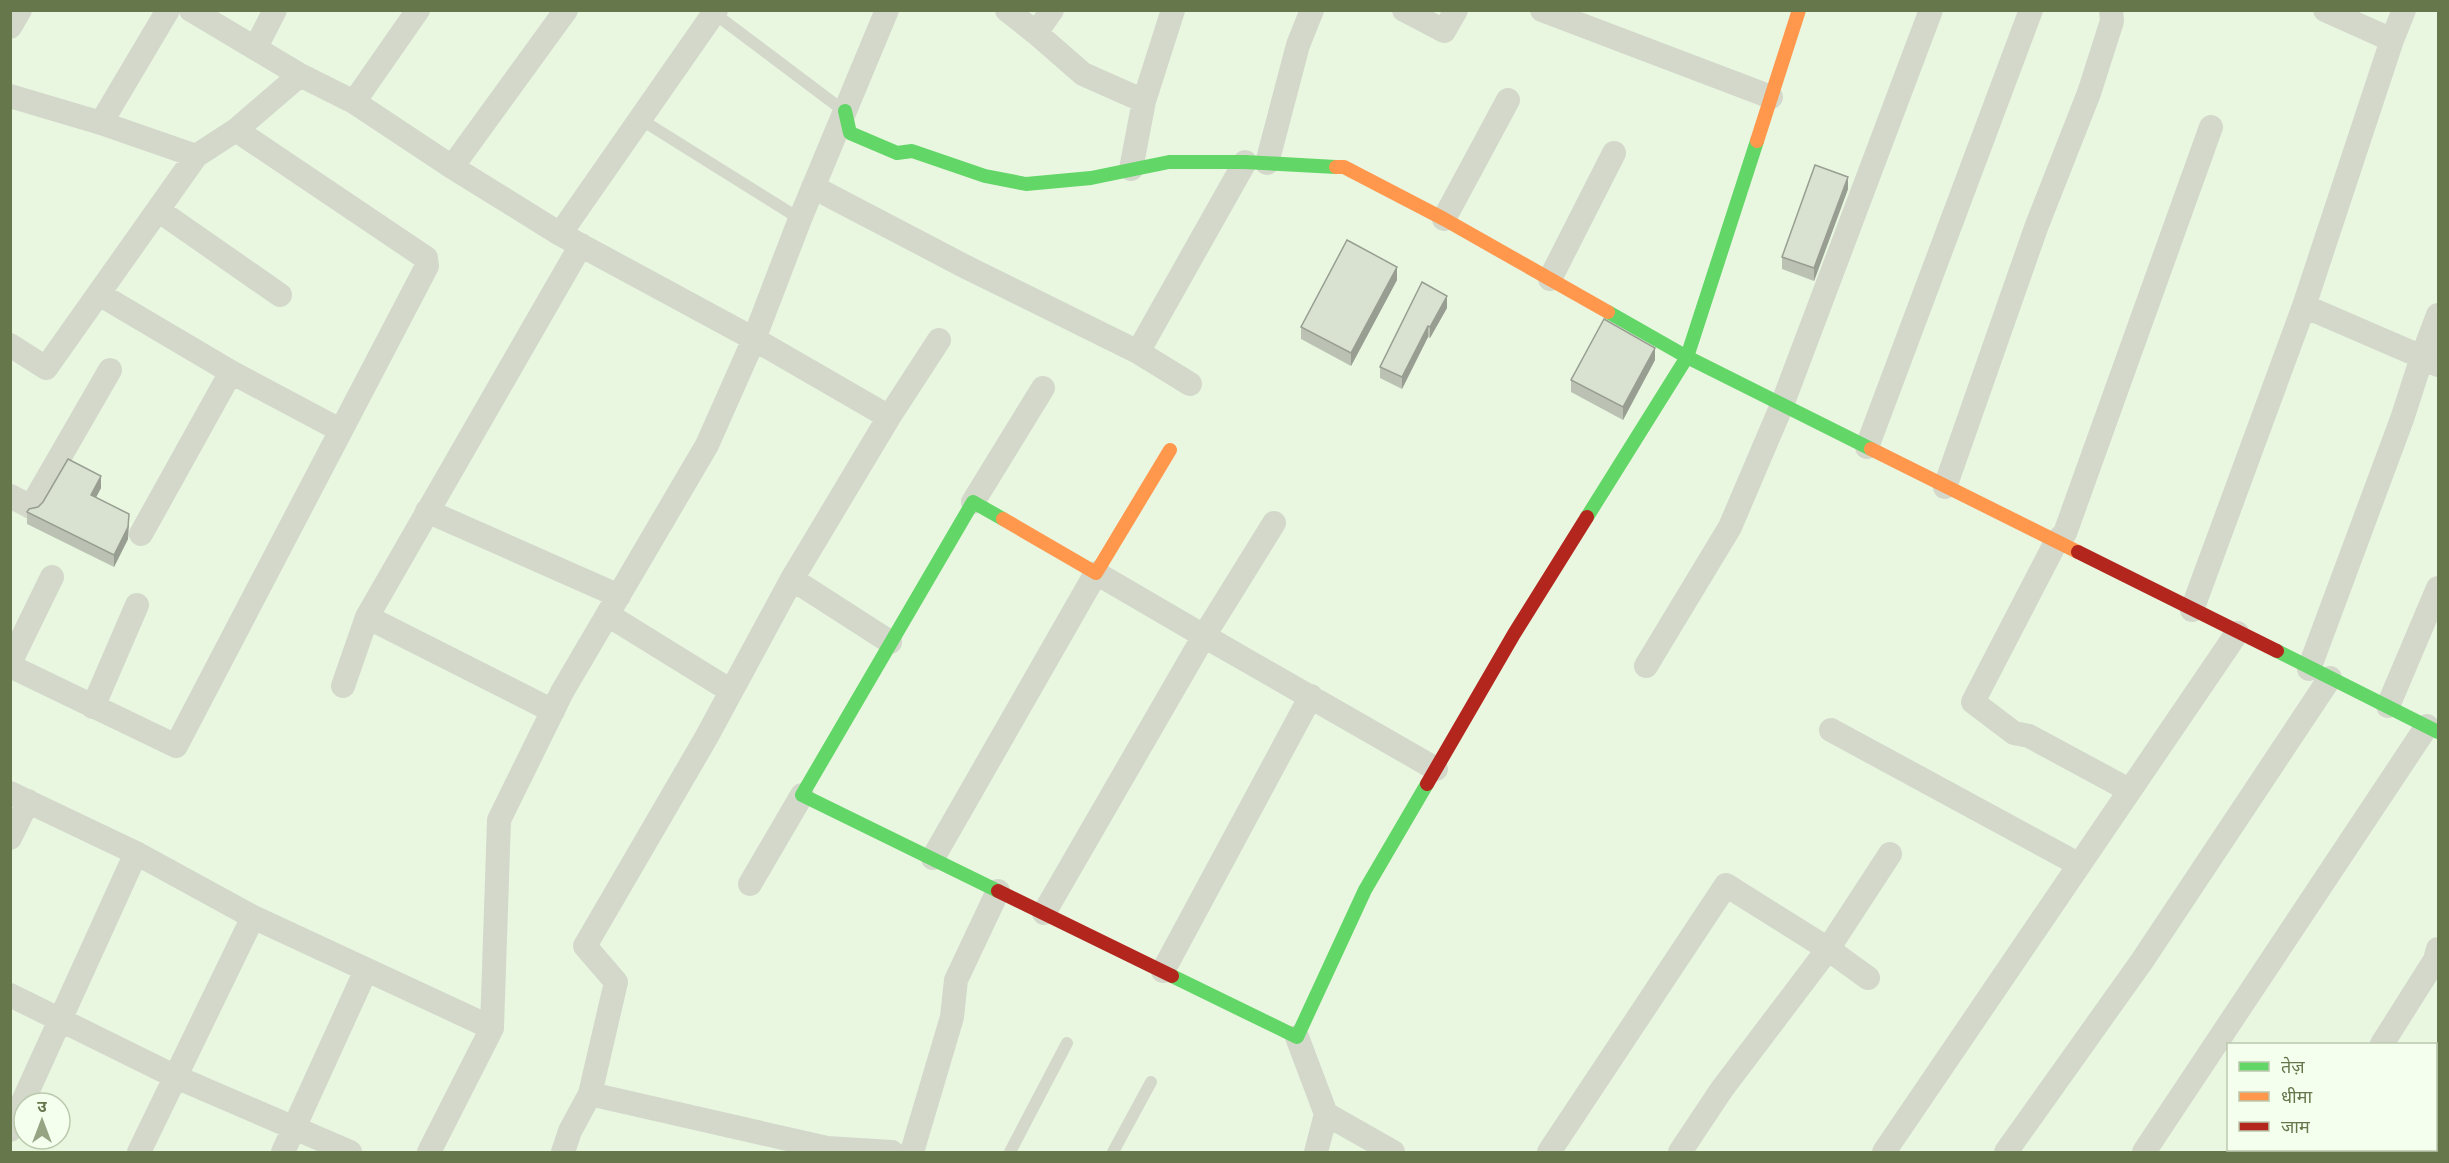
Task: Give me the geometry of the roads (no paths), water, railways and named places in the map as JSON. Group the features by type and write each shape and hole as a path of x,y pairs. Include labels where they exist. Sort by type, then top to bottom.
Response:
{"street":[{"path":"10,27 20,10"},
{"path":"101,123 168,10"},
{"path":"191,10 300,75 354,102 452,167 560,234 754,339 889,417"},
{"path":"256,47 275,10"},
{"path":"354,102 418,10"},
{"path":"452,167 566,10"},
{"path":"429,1152 492,1028 499,820 553,711 707,445 754,339 800,219 887,10"},
{"path":"1007,10 1083,74 1144,101"},
{"path":"1036,33 1052,10"},
{"path":"1131,169 1144,101 1173,10"},
{"path":"1138,352 1256,162 1312,10"},
{"path":"1404,10 1444,31 1456,10"},
{"path":"1542,10 1771,97"},
{"path":"1297,1037 1365,890 1514,634 1687,357 1799,10"},
{"path":"1646,666 1730,527 1782,405 1931,10"},
{"path":"1867,447 2031,10"},
{"path":"1945,487 2037,225 2089,93 2112,21 2111,10"},
{"path":"2325,10 2392,40"},
{"path":"2192,610 2304,306 2404,10"},
{"path":"560,234 713,11"},
{"path":"10,345 46,368 196,156 236,130 300,75"},
{"path":"10,96 101,123 196,156"},
{"path":"1444,219 1508,100"},
{"path":"845,111 850,133 897,153 912,151 996,178 1026,184 1091,178 1169,162 1256,162 1344,167 1444,219 1687,357 2433,729 2149,1151"},
{"path":"2129,790 2029,736 2014,733 1973,702 2056,542 2065,533 2211,127"},
{"path":"52,577 10,665 176,746 427,266 426,258 236,130"},
{"path":"1550,279 1614,153"},
{"path":"813,187 1138,352 1190,384"},
{"path":"158,210 280,295"},
{"path":"343,686 367,617 581,245"},
{"path":"99,294 231,372 340,430"},
{"path":"2304,306 2430,361"},
{"path":"2006,1152 2135,970 2319,673 2402,419 2430,361 2439,315"},
{"path":"563,1152 570,1131 590,1094 616,982 585,946 731,691 792,579 889,417 939,340"},
{"path":"10,496 31,507 110,370"},
{"path":"141,534 231,372"},
{"path":"750,884 890,642 1043,388"},
{"path":"933,858 1096,573 1170,450"},
{"path":"973,502 1436,769"},
{"path":"427,511 613,605 731,691"},
{"path":"1044,913 1203,636 1274,523"},
{"path":"792,579 890,642"},
{"path":"2388,706 2439,588"},
{"path":"93,707 137,605"},
{"path":"367,617 553,711"},
{"path":"1884,1152 2237,633"},
{"path":"1163,971 1311,696"},
{"path":"1831,730 2078,864"},
{"path":"802,795 1297,1037 1326,1114 1316,1152"},
{"path":"10,838 19,797 136,853 253,917 492,1028"},
{"path":"10,1130 136,853"},
{"path":"1680,1152 1722,1089 1828,949 1890,854"},
{"path":"1549,1152 1726,885 1828,949 1868,978"},
{"path":"912,1152 951,1017 956,980 998,891"},
{"path":"139,1152 253,917"},
{"path":"2388,1042 2439,949"},
{"path":"283,1152 366,970"},
{"path":"10,995 176,1077 350,1152"},
{"path":"590,1094 827,1148 892,1152"},
{"path":"1326,1114 1393,1152"}],"lane":[{"path":"713,11 845,111"},
{"path":"640,119 800,219"},
{"path":"1010,1152 1067,1043"},
{"path":"1113,1152 1151,1082"}]}
